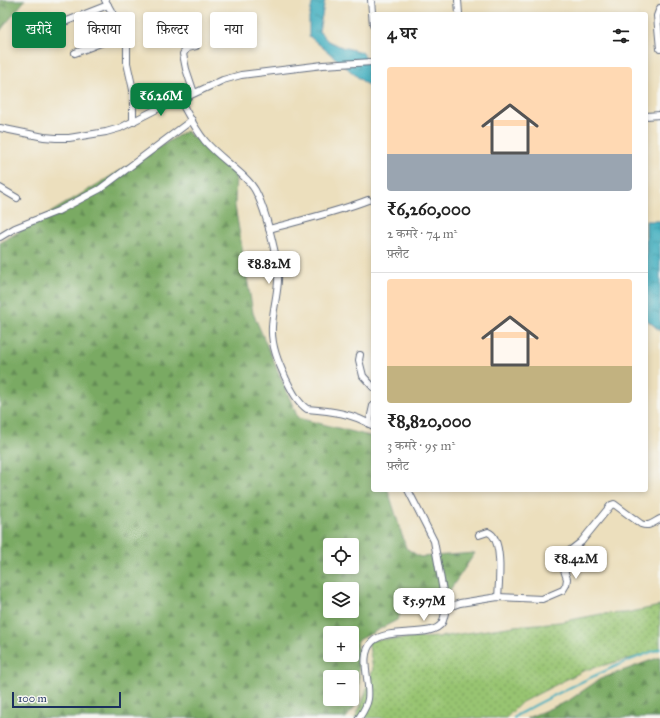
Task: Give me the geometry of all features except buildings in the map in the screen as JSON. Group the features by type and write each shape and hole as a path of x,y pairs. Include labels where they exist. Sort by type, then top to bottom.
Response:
{"street":[{"path":"371,0 372,12"},
{"path":"458,0 459,12"},
{"path":"67,22 106,2 112,12"},
{"path":"660,8 657,16 660,49"},
{"path":"75,53 88,48"},
{"path":"127,48 127,63 133,90 132,122"},
{"path":"187,48 183,54 194,93"},
{"path":"0,128 44,137 69,138 106,132 132,122 159,108 223,80 241,75 323,65 371,62"},
{"path":"180,100 205,141 252,185 256,191 269,229 277,264 278,275 272,326 272,339 275,352 297,398 307,409 339,412 371,425"},
{"path":"648,116 660,115"},
{"path":"0,237 15,228 58,211 100,189 192,120"},
{"path":"0,188 17,198"},
{"path":"269,229 349,207 368,200"},
{"path":"360,355 359,360 363,376 371,385"},
{"path":"359,718 368,699 366,658 368,649 372,642 379,637 387,635 432,630 441,624 446,608 434,541 409,492"},
{"path":"446,608 460,603 498,597 542,599 563,590 566,585 561,560 563,556 581,542 611,505 614,504 645,526 648,526 660,519"},
{"path":"479,535 488,532 494,536 500,557 501,568 498,597"}],"green space":[{"path":"0,0 25,0 15,12 12,12 12,16 0,31"},
{"path":"186,131 236,172 235,206 253,313 298,418 370,436 371,492 389,492 406,548 420,557 475,553 439,606 406,604 397,620 359,640 359,626 323,626 323,662 358,662 358,670 323,670 323,706 355,706 346,718 0,718 0,243"},
{"path":"660,606 660,649 640,656 585,670 522,702 506,718 355,718 363,701 373,669 368,640 439,637 515,626 560,622 601,614 626,613"},
{"path":"660,657 660,718 527,718 568,701 600,679"},
{"path":"359,680 360,700 359,701"}],"water":[{"path":"313,0 325,0 319,31 328,41 342,47 362,52 371,65 371,88 309,36 309,18"},
{"path":"648,221 660,221 660,331 648,321"}],"waterway":[{"path":"514,718 517,715 587,679 660,649"}]}
